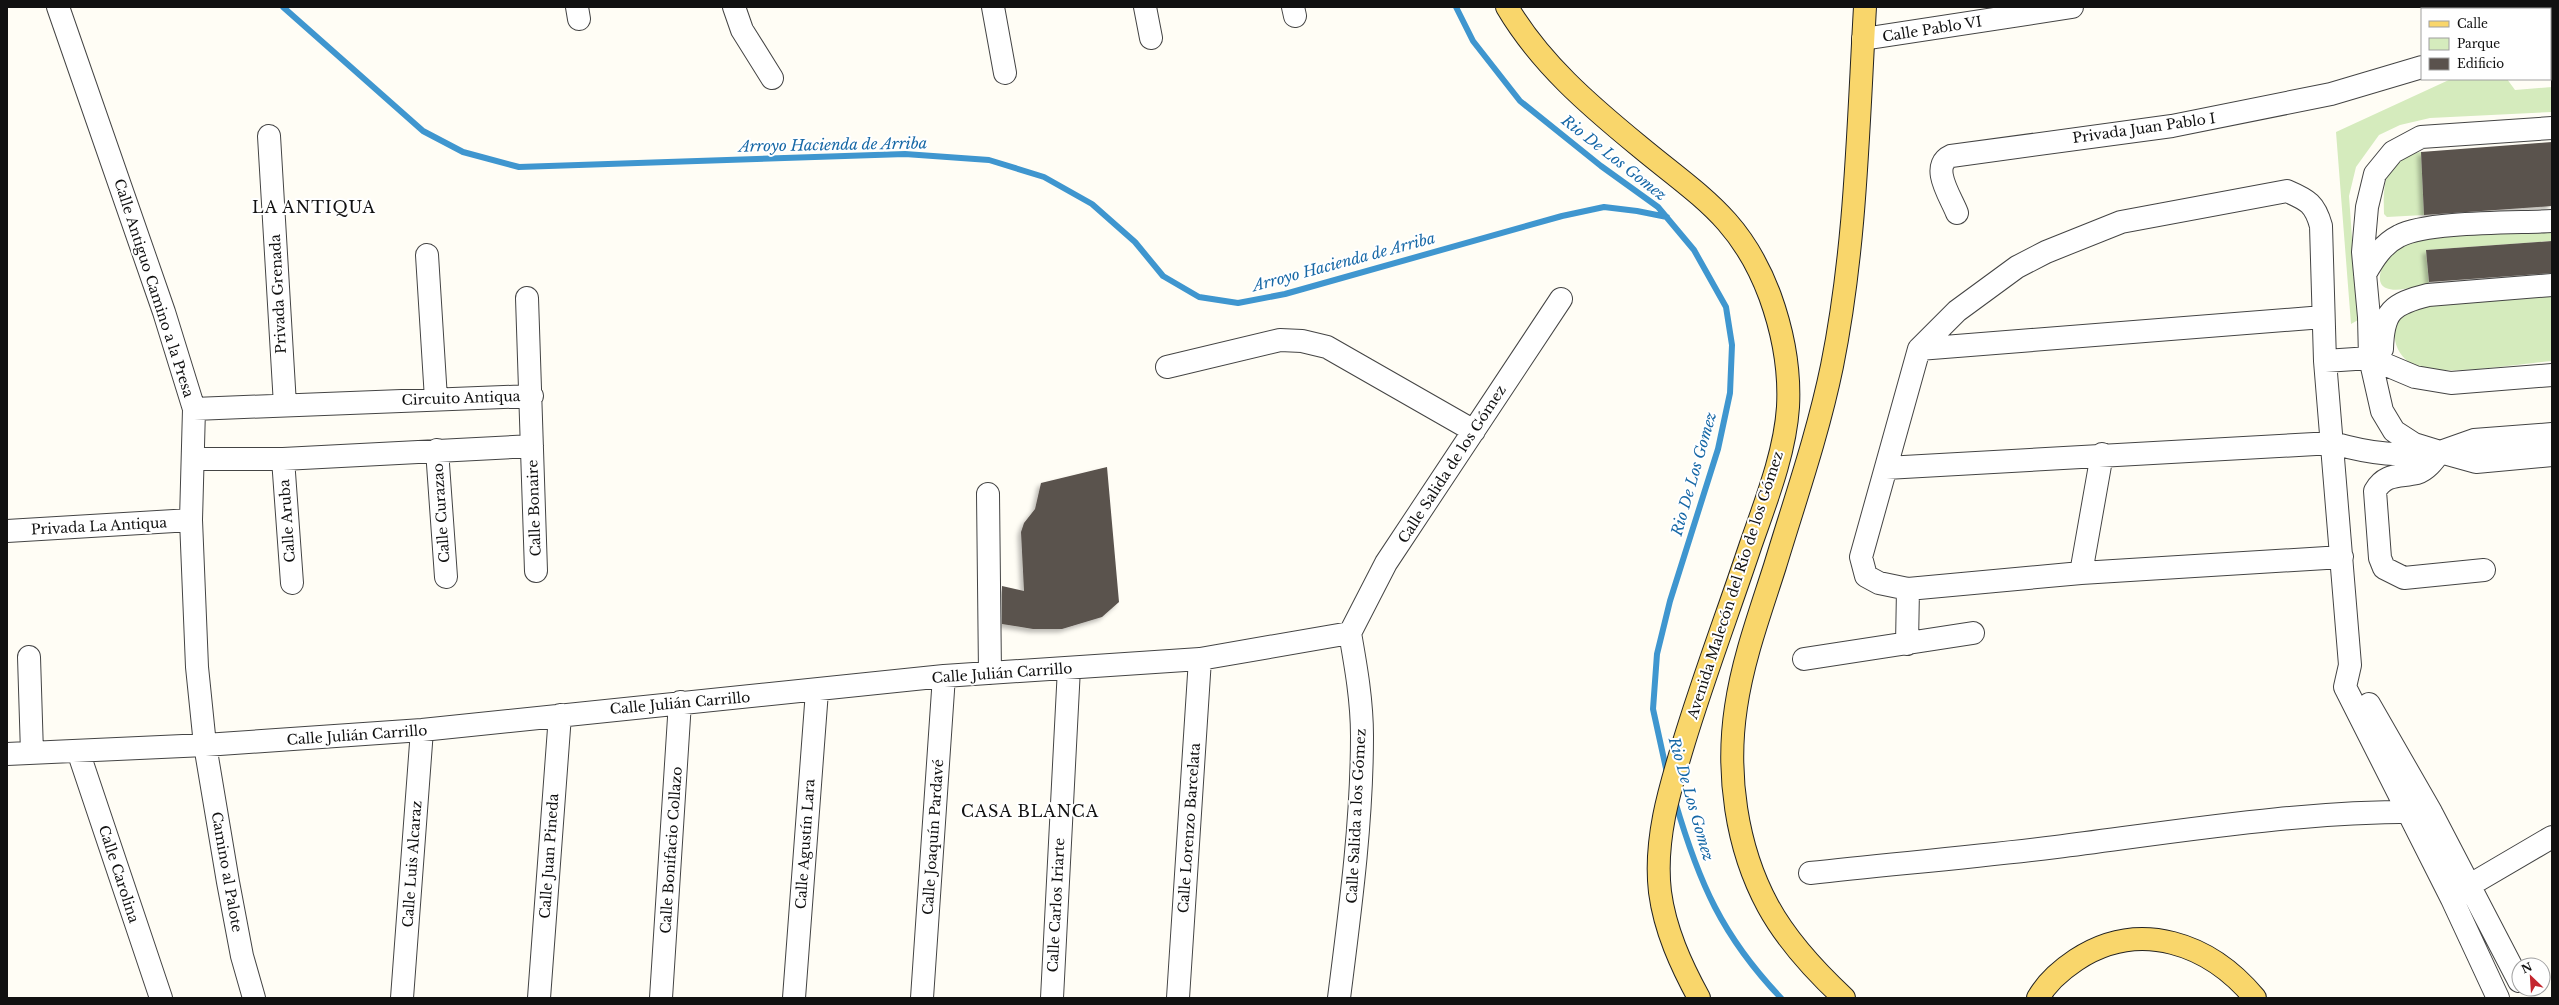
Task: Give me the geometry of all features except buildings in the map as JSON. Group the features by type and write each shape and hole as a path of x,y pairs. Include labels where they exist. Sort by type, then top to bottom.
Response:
{"main road":[{"name":"Avenida Malecón del Río de los Gómez","path":"1507,7 1522,33 1550,67 1638,145 1708,200 1729,223 1748,248 1770,296 1784,344 1788,409 1782,442 1762,513 1673,778 1661,831 1660,891 1671,936 1699,998"},
{"path":"1844,998 1794,946 1768,906 1748,859 1736,806 1732,759 1736,708 1749,648 1820,414 1842,308 1852,240 1865,7"},
{"path":"2038,998 2062,969 2084,955 2110,943 2136,939 2164,941 2203,954 2226,968 2255,998"}],"street":[{"name":"Calle Antiguo Camino a la Presa","path":"58,7 164,312 194,409 192,520 197,666 205,745"},
{"path":"734,7 742,30 772,78"},
{"path":"993,7 1005,73"},
{"path":"1145,7 1152,38"},
{"name":"Calle Pablo VI","path":"1863,39 2072,7"},
{"name":"Privada Juan Pablo I","path":"1957,213 1940,172 1943,161 1951,156 2172,126 2331,94 2421,67"},
{"path":"2552,128 2421,137 2393,152 2374,174 2366,207 2363,252 2369,317 2376,353 2382,411 2394,431 2414,444 2476,462 2552,455"},
{"name":"Privada Grenada","path":"269,136 285,405"},
{"path":"2342,557 2081,573 1908,588 1879,583 1866,576 1861,557 1919,349 1957,310 2017,266 2046,252 2122,222 2287,191 2305,198 2317,210 2321,226 2322,317 2333,443 2342,557 2350,665 2345,687 2385,749 2431,812 2511,965"},
{"path":"2365,274 2376,253 2399,236 2425,228 2552,220"},
{"path":"427,255 436,399"},
{"path":"2376,353 2389,312 2397,304 2428,295 2552,285"},
{"path":"527,298 532,396"},
{"name":"Calle Salida de los Gómez","path":"1350,633 1386,563 1561,298"},
{"path":"1919,349 2322,317"},
{"path":"1167,367 1280,340 1302,341 1327,347 1474,430"},
{"path":"2325,361 2376,353 2415,377 2451,383 2552,375"},
{"name":"Circuito Antiqua","path":"194,409 532,396 532,446"},
{"path":"1886,468 2102,454 2333,443 2366,453 2402,455 2440,452 2474,440 2552,434"},
{"path":"194,459 283,459 532,446"},
{"name":"Calle Bonaire","path":"532,446 536,570"},
{"name":"Calle Curazao","path":"437,450 446,577"},
{"path":"2440,452 2432,463 2418,472 2390,477 2380,483 2375,491 2380,558 2384,568 2393,574 2404,578 2484,570"},
{"path":"2081,573 2102,454"},
{"name":"Calle Aruba","path":"283,459 292,583"},
{"path":"988,494 990,673"},
{"name":"Privada La Antiqua","path":"7,531 192,520"},
{"path":"1908,588 1908,644"},
{"name":"Calle Julián Carrillo","path":"7,754 205,745 422,730 680,702 817,691 944,676 1200,659 1350,633"},
{"name":"Calle Salida a los Gómez","path":"1339,998 1358,816 1362,735 1358,679 1350,633"},
{"path":"1804,659 1973,634"},
{"path":"29,657 32,753"},
{"name":"Calle Lorenzo Barcelata","path":"1178,998 1200,659"},
{"name":"Calle Carlos Iriarte","path":"1052,998 1069,668"},
{"name":"Calle Joaquín Pardavé","path":"922,998 944,676"},
{"name":"Calle Agustín Lara","path":"794,998 817,691"},
{"name":"Calle Bonifacio Collazo","path":"661,998 680,702"},
{"name":"Calle Juan Pineda","path":"538,998 560,715"},
{"name":"Calle Luis Alcaraz","path":"402,998 422,730"},
{"name":"Camino al Palote","path":"205,745 242,956 254,998"},
{"path":"2385,749 2408,812 2452,899 2498,998"},
{"name":"Calle Carolina","path":"78,751 161,998"},
{"path":"1810,873 2056,847 2254,821 2367,812 2431,812"},
{"path":"2470,885 2552,837"}],"green space":[{"path":"2449,80 2508,80 2515,90 2552,87 2552,112 2430,118 2400,125 2379,135 2356,167 2349,196 2358,320 2351,324 2336,132"},
{"path":"2421,152 2424,215 2387,217 2384,214 2384,192 2388,173 2399,159"},
{"path":"2552,229 2552,241 2426,250 2429,284 2396,290 2386,288 2380,279 2380,273 2383,266 2391,254 2400,246 2416,241 2453,234"},
{"path":"2552,295 2552,361 2465,370 2431,369 2418,367 2410,363 2403,356 2396,344 2394,333 2399,319 2417,306"}],"waterway":[{"name":"Arroyo Hacienda de Arriba","path":"283,7 423,131 463,152 519,167 905,154 989,160 1044,177 1092,204 1135,242 1163,276 1199,297 1238,303 1285,294 1562,216 1604,207 1637,211 1667,217"},
{"name":"Rio De Los Gomez","path":"1456,7 1473,41 1520,101 1601,166 1658,207 1694,250 1726,307 1732,345 1730,393 1718,449 1670,601 1657,654 1653,709 1667,773"},
{"name":"Rio De Los Gomez","path":"1675,801 1693,858 1715,907 1743,953 1760,975 1781,998"}],"district":[{"name":"LA ANTIQUA","path":"314,207"},
{"name":"CASA BLANCA","path":"1030,811"}]}
